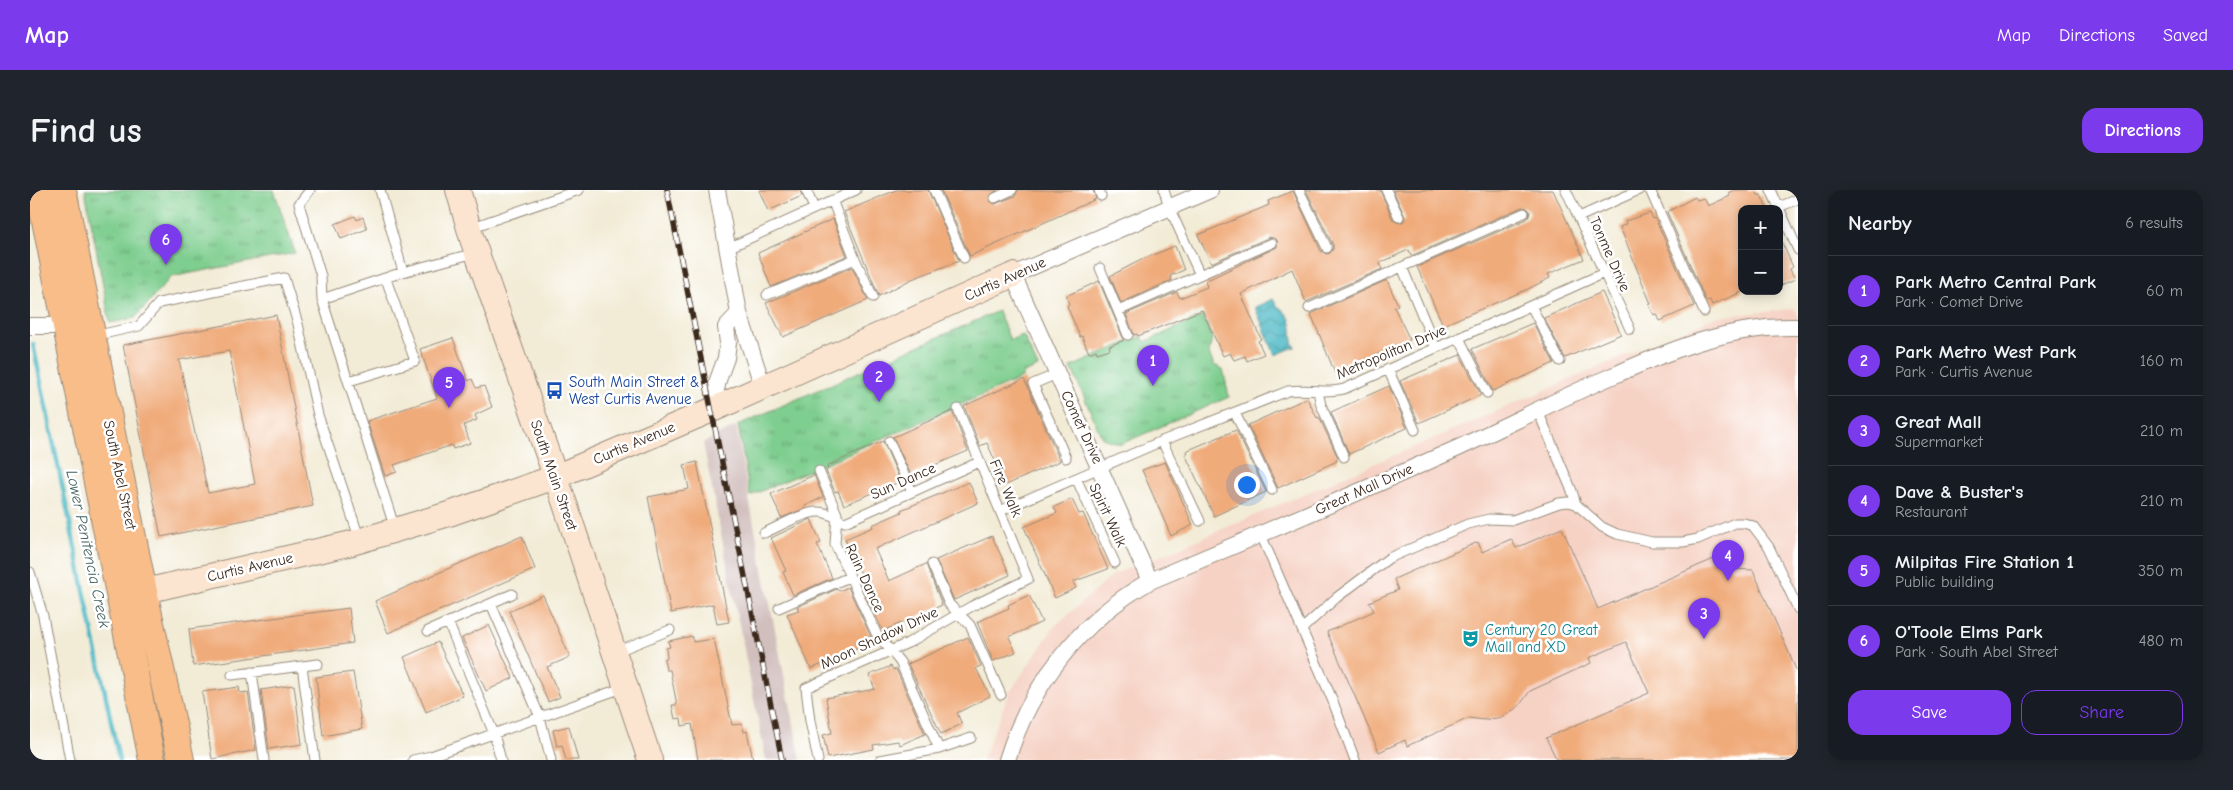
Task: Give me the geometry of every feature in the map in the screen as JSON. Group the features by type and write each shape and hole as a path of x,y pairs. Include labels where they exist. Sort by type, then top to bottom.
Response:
{"main road":[{"name":"South Abel Street","path":"39,190 66,326 131,595 181,760"},
{"name":"South Abel Street","path":"63,190 93,342 131,595 152,760"},
{"path":"84,289 66,326 78,331 93,342"}],"street":[{"name":"South Main Street","path":"458,190 477,253 650,760"},
{"path":"717,190 739,313 763,387"},
{"name":"Curtis Avenue","path":"131,595 360,540 452,513 555,477 712,410 1013,275 1210,190"},
{"name":"Comet Drive","path":"1013,275 1101,467 1150,580"},
{"path":"712,410 718,380 726,358 728,343 726,327 739,313"},
{"path":"30,326 66,326"},
{"name":"Great Mall Drive","path":"1007,760 1028,707 1052,668 1087,628 1130,592 1150,580 1261,535 1458,448 1537,409 1658,356 1698,341 1745,331 1798,327"}],"lane":[{"path":"310,190 299,204 321,276 322,299 395,530"},
{"path":"380,190 403,272"},
{"path":"469,228 579,190"},
{"path":"806,190 818,206"},
{"path":"728,248 856,190"},
{"path":"934,190 964,258"},
{"path":"995,198 1012,190"},
{"path":"1164,190 1169,207 1200,275"},
{"path":"1299,190 1327,248"},
{"path":"1386,190 1399,217"},
{"name":"Tonme Drive","path":"1566,190 1630,329"},
{"path":"1579,217 1639,190"},
{"path":"1650,190 1704,312"},
{"path":"1771,190 1778,205"},
{"path":"1783,205 1798,199"},
{"path":"832,200 855,259 873,297"},
{"path":"1309,308 1524,213"},
{"path":"1783,216 1798,250"},
{"path":"1118,311 1272,243"},
{"path":"322,299 403,272 477,253"},
{"path":"766,295 855,259"},
{"path":"1402,267 1436,348"},
{"path":"1100,268 1128,335"},
{"name":"Metropolitan Drive","path":"1000,511 1162,441 1288,391 1318,392 1344,389 1604,273"},
{"path":"93,342 139,326 159,303 284,278 298,324 318,415 360,540"},
{"path":"348,381 415,361 386,279"},
{"path":"1531,306 1560,361"},
{"path":"1459,338 1487,393"},
{"path":"1388,369 1415,430"},
{"path":"1057,374 1033,384 1066,458"},
{"path":"1318,392 1321,405 1344,457"},
{"name":"Fire Walk","path":"958,409 1028,579"},
{"path":"1537,409 1576,504"},
{"path":"1235,413 1272,490"},
{"path":"888,441 912,492"},
{"path":"1162,441 1200,520"},
{"name":"Sun Dance","path":"837,520 845,522 851,520 979,462"},
{"path":"819,472 837,514 837,520"},
{"name":"Spirit Walk","path":"1076,478 1115,563"},
{"path":"1302,628 1336,598 1390,558 1468,524 1489,519 1513,520 1559,503 1568,502 1576,504 1602,527 1618,534 1652,542 1683,542 1698,539 1735,523 1753,526 1769,548 1798,609"},
{"path":"764,533 811,512 827,513 837,520"},
{"name":"Rain Dance","path":"837,520 834,544 876,633 900,662 939,749"},
{"path":"1261,535 1302,628 1355,760"},
{"path":"932,564 949,604 970,625 1001,695"},
{"path":"30,572 43,616 70,760"},
{"path":"779,608 850,577"},
{"name":"Moon Shadow Drive","path":"818,760 810,722 806,688 908,643 959,614 1028,579"},
{"path":"428,631 512,594"},
{"path":"491,604 540,717 552,760"},
{"path":"448,622 494,734 501,760"},
{"path":"614,652 670,630"},
{"path":"232,675 318,664"},
{"path":"302,666 314,760"},
{"path":"252,672 264,760"},
{"path":"413,760 494,734 626,687"},
{"path":"880,760 939,749 971,738"}],"shaded area":[{"path":"1792,309 1798,310 1798,760 982,760 1010,692 1054,627 1114,574 1172,551 1715,317"},
{"path":"736,426 801,760 766,760 703,443"}],"green space":[{"path":"85,190 274,190 295,253 171,277 135,318 110,323"},
{"path":"998,311 1010,340 1023,335 1038,367 1024,373 1022,378 750,496 738,425"},
{"path":"1203,316 1212,336 1209,354 1214,365 1223,369 1229,397 1121,444 1102,438 1071,367 1142,336 1145,342"}],"water":[{"path":"1273,299 1290,320 1295,347 1275,355 1255,307"}],"building":[{"path":"759,190 800,190 802,196 768,211"},
{"path":"896,190 928,190 959,261 912,279 879,296 844,212"},
{"path":"941,190 997,190 989,197 990,201 995,204 1015,196 1018,190 1093,190 1096,199 970,256"},
{"path":"1306,190 1380,190 1393,220 1399,223 1404,221 1405,217 1393,190 1553,190 1584,259 1548,274 1550,278 1526,290 1443,325 1417,267 1527,219 1530,211 1522,207 1411,256 1409,250 1406,251 1380,263 1382,269 1306,302 1292,269 1241,294 1261,339 1258,341 1264,354 1247,361 1245,356 1234,360 1230,353 1223,356 1202,310 1138,336 1137,334 1134,335 1126,314 1177,292 1180,298 1207,287 1205,281 1277,247 1277,240 1270,237 1211,263 1198,235 1269,205 1268,201 1293,191 1321,251 1326,254 1330,253 1333,245"},
{"path":"1735,190 1755,190 1758,195 1761,195 1765,205 1738,205 1738,294 1712,305 1710,300 1706,301 1667,212 1695,197 1697,200 1704,198 1708,206 1730,196 1728,193"},
{"path":"1650,213 1653,219 1655,218 1694,306 1660,321 1657,314 1654,315 1649,305 1651,304 1620,227 1626,224 1625,221"},
{"path":"355,216 357,220 363,217 367,229 341,239 335,224"},
{"path":"833,219 847,256 771,287 758,253"},
{"path":"1783,245 1793,267 1790,269 1795,279 1783,284"},
{"path":"1175,246 1184,270 1170,276 1172,280 1121,303 1110,276 1143,259"},
{"path":"852,267 868,300 783,337 766,303"},
{"path":"1387,280 1398,305 1394,307 1410,340 1335,373 1311,314"},
{"path":"1099,281 1124,340 1109,346 1110,349 1097,353 1096,350 1089,353 1067,306 1069,304 1066,296"},
{"path":"1602,292 1621,334 1565,358 1544,318"},
{"path":"276,315 313,506 161,537 123,345","holes":["229,351 255,484 208,493 179,360"]},
{"path":"1533,323 1554,363 1493,391 1472,349"},
{"path":"453,338 468,381 472,379 476,388 484,386 492,407 475,415 477,420 464,425 470,443 453,449 452,445 394,465 397,472 385,476 367,421 437,398 420,349"},
{"path":"1460,355 1481,395 1419,423 1400,381"},
{"path":"1024,379 1060,461 1006,485 987,443 980,446 964,406"},
{"path":"1389,386 1407,428 1349,454 1331,412"},
{"path":"1307,398 1317,418 1319,417 1338,458 1336,459 1337,461 1278,488 1248,425"},
{"path":"952,411 968,451 911,475 893,437"},
{"path":"1236,430 1266,492 1214,516 1185,454 1187,454 1186,451"},
{"path":"883,441 900,480 899,482 844,505 838,491 835,492 826,471 828,469 827,466"},
{"path":"697,462 729,622 717,624 713,604 671,613 648,497 689,489 684,465"},
{"path":"1165,462 1193,525 1171,536 1142,470"},
{"path":"814,475 823,497 805,506 806,508 781,518 771,494"},
{"path":"969,482 978,503 875,549 889,581 926,564 942,605 883,631 859,582 864,580 845,539 902,512 901,510"},
{"path":"1072,499 1079,514 1083,513 1108,569 1073,582 1076,588 1055,598 1024,527 1057,513 1054,507"},
{"path":"811,519 821,543 817,544 832,578 793,595 783,572 786,571 771,538"},
{"path":"1562,528 1598,609 1716,558 1732,569 1753,570 1798,674 1798,760 1557,760 1546,738 1649,693 1626,642 1589,658 1591,663 1530,691 1519,706 1503,717 1484,720 1469,718 1407,746 1405,740 1379,752 1327,632 1374,611 1369,602 1398,590 1394,579 1478,542 1482,552 1511,539 1516,548"},
{"path":"522,536 535,569 388,633 375,601"},
{"path":"992,536 1010,575 954,600 936,560"},
{"path":"848,587 871,637 867,638 870,643 811,669 787,614 799,610 797,607 837,589 839,591"},
{"path":"543,595 570,657 547,667 560,697 548,702 509,611"},
{"path":"1029,595 1042,622 1009,637 1016,652 993,661 977,622 1009,608 1008,605"},
{"path":"349,608 353,643 193,666 189,629"},
{"path":"489,625 513,678 486,691 462,638"},
{"path":"692,636 693,642 714,639 732,725 742,724 744,732 747,731 753,760 698,760 692,724 682,726 681,718 675,719 672,705 677,705 670,670 666,670 664,659 667,658 666,648 670,647 668,641"},
{"path":"968,637 981,666 976,668 990,696 957,713 962,724 941,734 908,664"},
{"path":"438,642 463,696 426,712 404,657"},
{"path":"891,666 893,670 896,669 925,734 900,745 898,741 873,745 874,749 828,758 823,735 832,733 826,698 875,689 869,675"},
{"path":"353,672 362,729 323,736 316,677"},
{"path":"294,685 302,744 269,749 261,690"},
{"path":"239,687 240,693 248,692 256,750 212,759 202,692"},
{"path":"569,726 578,760 566,760 562,745 557,746 553,730"}],"waterway":[{"name":"Lower Penitencia Creek","path":"33,344 119,760"}],"railway":[{"path":"667,190 782,760"}],"place":[{"name":"O'Toole Elms Park","path":"166,265"},
{"name":"Park Metro Central Park","path":"1153,386"},
{"name":"South Main Street & West Curtis Avenue","path":"555,391"},
{"name":"Park Metro West Park","path":"879,402"},
{"name":"Milpitas Fire Station 1","path":"449,408"},
{"name":"Dave & Buster's","path":"1728,581"},
{"name":"Century 20 Great Mall and XD","path":"1471,639"},
{"name":"Great Mall","path":"1704,639"}]}
